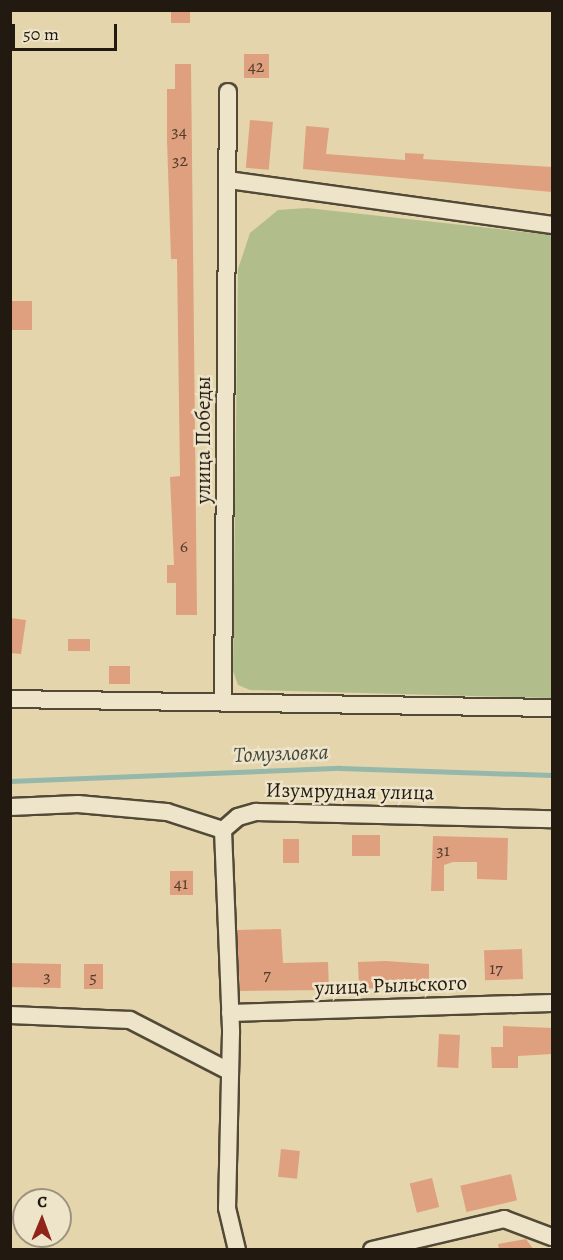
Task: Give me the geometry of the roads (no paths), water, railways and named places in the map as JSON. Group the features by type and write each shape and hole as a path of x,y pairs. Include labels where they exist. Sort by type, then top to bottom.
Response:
{"street":[{"name":"улица Победы","path":"224,700 228,92"},
{"path":"228,180 552,225"},
{"path":"10,699 224,700 552,708"},
{"path":"10,807 78,804 167,812 223,830 230,1013 227,1208 237,1250"},
{"name":"Изумрудная улица","path":"223,830 238,817 256,812 552,819"},
{"name":"улица Рыльского","path":"230,1013 552,1003"},
{"path":"10,1015 130,1020 229,1071"},
{"path":"372,1250 504,1219 552,1237"}],"waterway":[{"name":"Томузловка","path":"10,781 340,768 552,775"}]}
